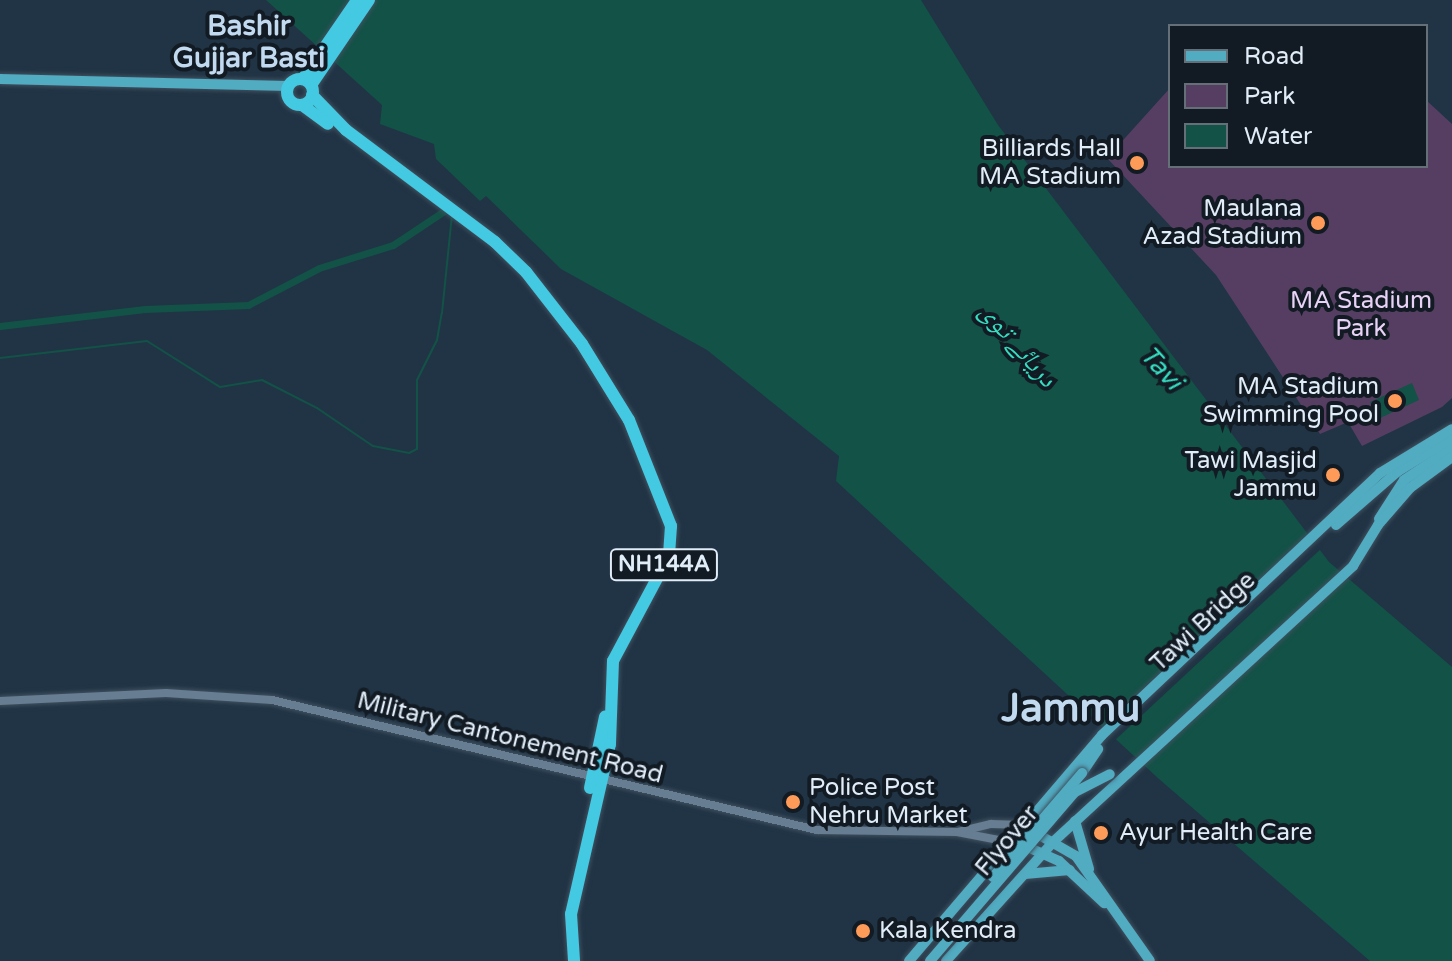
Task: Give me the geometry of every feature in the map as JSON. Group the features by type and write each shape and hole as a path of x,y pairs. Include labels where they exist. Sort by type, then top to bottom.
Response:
{"highway":[{"path":"307,91 357,0"},
{"path":"307,91 369,0"},
{"path":"287,89 307,91"},
{"name":"NH144A","path":"287,89 290,101 307,91 404,178 466,225 516,270 584,358 633,444 665,537 665,552 608,656 604,725 571,914 574,961"},
{"name":"NH144A","path":"566,961 568,891 596,780"}],"main road":[{"path":"0,79 287,89"},
{"path":"1330,526 1386,469 1452,429"},
{"path":"1330,526 1366,498 1452,448"},
{"path":"946,961 1053,842 1353,566 1378,525 1452,448"},
{"name":"Tawi Bridge","path":"1065,777 1330,526"},
{"path":"909,961 1023,825 1104,738"},
{"name":"Flyover","path":"923,961 1082,773 1098,749"},
{"name":"Flyover","path":"930,961 1075,792 1110,774 1134,769"},
{"path":"1075,821 1094,883"},
{"path":"1023,825 1076,856 1104,903"},
{"path":"1009,842 1044,854 1070,870 1104,903 1150,961"},
{"path":"994,862 1008,858 1018,869 1003,897"},
{"path":"1024,874 1070,870"}],"street":[{"name":"Military Cantonement Road","path":"0,701 166,693 272,700 596,780 817,830 957,832 1009,842"},
{"path":"957,832 991,824 1023,825"}],"green space":[{"name":"MA Stadium Park","path":"1168,90 1168,168 1428,168 1428,102 1452,124 1452,398 1442,407 1362,446 1348,422 1320,434 1216,275 1107,158"}],"water":[{"path":"266,0 921,0 998,125 1329,562 1452,667 1452,961 1370,961 1159,779 836,481 839,456 707,350 561,269 486,196 480,201 436,159 434,144 380,124 382,105"},
{"name":"MA Stadium Swimming Pool","path":"1412,383 1419,400 1378,419 1370,402"}],"pier":[{"path":"1311,531 1323,547 1114,741 1101,728"}],"waterway":[{"path":"0,326 145,309 248,305 319,268 393,245 450,207"},
{"path":"0,358 147,341 220,387 262,380 317,408 373,446 409,453 417,449 417,380 437,340 442,313 452,215"}],"place":[{"name":"Billiards Hall MA Stadium","path":"1137,163"},
{"name":"Maulana Azad Stadium","path":"1318,223"},
{"name":"MA Stadium Swimming Pool","path":"1395,401"},
{"name":"Tawi Masjid Jammu","path":"1333,475"},
{"name":"Police Post Nehru Market","path":"793,802"},
{"name":"Ayur Health Care","path":"1101,833"},
{"name":"Kala Kendra","path":"863,931"}],"district":[{"name":"Bashir Gujjar Basti","path":"249,42"},
{"name":"Jammu","path":"1071,708"}],"water label":[{"name":"دریائے توی","path":"1018,345"},
{"name":"Tavi","path":"1161,368"}]}
